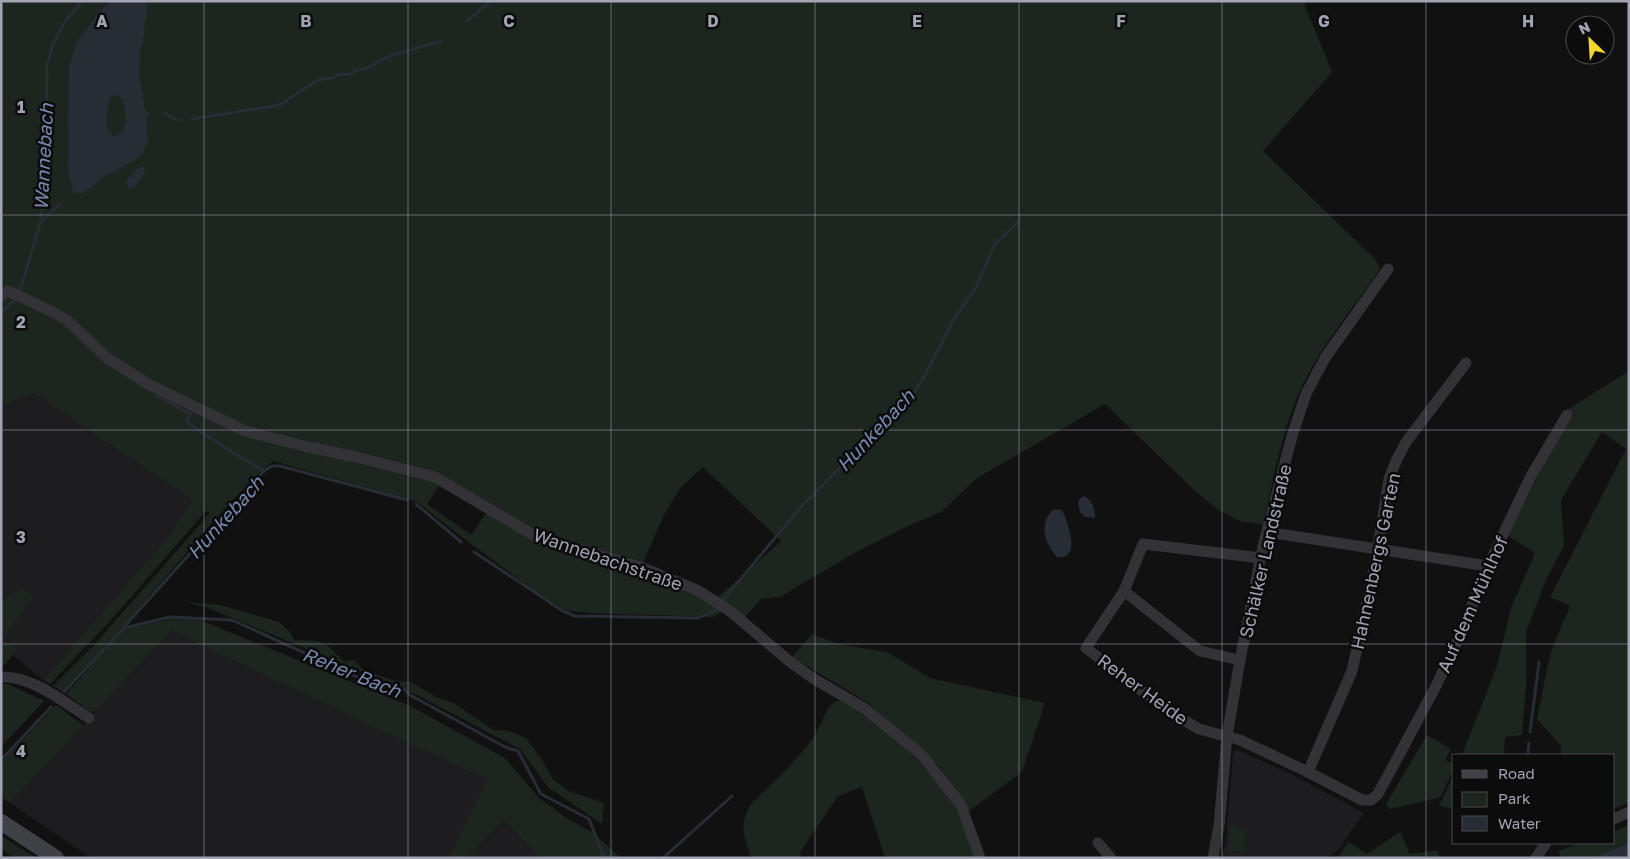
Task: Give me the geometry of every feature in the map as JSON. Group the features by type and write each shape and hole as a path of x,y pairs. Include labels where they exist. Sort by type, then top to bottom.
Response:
{"main road":[{"path":"1,822 56,858"}],"street":[{"name":"Schälker Landstraße","path":"1213,858 1219,826 1227,736 1240,660 1260,558 1292,436 1306,394 1325,358 1388,269"},
{"name":"Wannebachstraße","path":"5,293 43,307 68,321 110,360 150,386 244,431 435,477 540,539 641,567 697,590 730,611 808,675 864,708 922,755 961,805 980,858"},
{"name":"Hahnenbergs Garten","path":"1308,772 1352,672 1378,550 1390,480 1396,461 1406,442 1466,363"},
{"name":"Auf dem Mühlhof","path":"1308,772 1362,800 1371,800 1378,794 1440,678 1462,631 1488,566 1531,476 1567,415"},
{"path":"1267,532 1488,566"},
{"name":"Reher Heide","path":"1227,736 1199,729 1171,713 1086,648 1124,591 1143,544 1260,558"},
{"path":"1124,591 1200,651 1240,660"},
{"path":"1,677 10,676 36,684 90,718"},
{"path":"1227,736 1240,740 1308,772"},
{"path":"1615,819 1629,812"},
{"path":"1098,843 1111,858"},
{"path":"1536,858 1545,844"}],"shaded area":[{"path":"35,394 192,500 168,537 43,680 13,655 6,664 1,665 1,405"},
{"path":"171,631 488,780 448,858 91,858 10,803"},
{"path":"1238,750 1291,774 1364,813 1337,851 1327,858 1221,858 1226,841 1233,753"},
{"path":"504,820 539,858 467,858"}],"green space":[{"path":"1,1 1307,1 1305,6 1332,72 1263,151 1376,260 1380,269 1329,340 1303,384 1284,435 1263,524 1242,522 1218,510 1194,490 1105,404 977,478 941,512 912,524 854,553 780,597 761,599 743,619 717,598 781,541 703,467 680,488 664,515 641,567 540,539 499,518 532,538 653,575 725,610 713,617 588,613 565,610 533,590 417,502 273,461 244,488 63,692 53,686 94,645 210,513 206,511 111,620 50,684 43,680 168,537 192,500 35,394 1,405 1,298 6,295 35,306 67,324 109,362 111,357 70,319 40,301 21,295 9,288 1,294","holes":["440,484 487,512 471,535 427,504"]},
{"path":"1629,371 1629,803 1615,809 1615,754 1561,754 1561,746 1537,719 1550,654 1570,606 1550,597 1626,449 1602,432 1561,500 1564,546 1545,582 1526,632 1526,685 1522,735 1505,737 1504,754 1462,754 1497,666 1511,608 1535,553 1508,536 1545,462 1574,415 1567,410"},
{"path":"23,589 33,596 3,640 16,648 6,664 1,665 1,600"},
{"path":"185,602 220,605 279,622 290,632 294,640 316,641 327,645 344,661 354,660 362,669 392,680 411,682 438,698 454,703 493,730 509,731 526,738 553,779 568,791 604,803 602,824 548,787 520,749 415,694 206,607"},
{"path":"171,619 200,620 408,705 505,758 539,798 568,819 595,834 621,858 539,858 504,820 467,858 448,858 487,780 171,631 96,711 90,712 66,694 124,629"},
{"path":"812,634 838,644 887,652 930,678 1045,703 1022,772 969,811 938,765 867,702 792,657"},
{"path":"1,684 8,684 44,701 1,747"},
{"path":"836,701 841,701 862,711 933,772 962,816 977,858 885,858 862,787 838,796 800,852 802,858 751,858 744,830 745,817 748,810 752,803 787,769 811,741 827,710"},
{"path":"56,705 83,725 10,803 1,797 1,762"},
{"path":"1427,735 1451,749 1445,760 1452,763 1452,772 1441,796 1390,809 1386,804"},
{"path":"1452,777 1452,809 1439,806"},
{"path":"1232,823 1237,827 1246,828 1243,851 1228,851"},
{"path":"1629,825 1629,858 1559,858 1561,857 1558,851 1578,844 1615,844 1615,831"},
{"path":"1400,832 1410,854 1437,850 1440,858 1337,858 1349,842 1367,854"},
{"path":"1,836 36,858 14,858 1,849"}],"water":[{"path":"110,1 148,1 139,73 145,109 150,114 146,119 148,143 140,157 100,179 93,187 82,193 74,194 69,175 68,155 69,65 78,40","holes":["115,95 122,98 126,115 125,126 119,134 113,136 107,124 109,100"]},
{"path":"143,166 145,171 142,178 134,188 129,188 125,182 137,169"},
{"path":"1085,496 1093,506 1095,518 1085,517 1080,512 1078,502 1080,498"},
{"path":"1054,509 1062,510 1070,531 1071,547 1065,557 1057,557 1046,539 1044,526 1049,514"},
{"path":"1629,843 1629,858 1593,858"}],"waterway":[{"name":"Wannebach","path":"1,312 14,301 21,288 40,223 46,168 47,65 53,44 64,23 82,1"},
{"path":"467,21 491,1"},
{"path":"192,119 281,104 317,80 332,78 339,74 348,75 368,68 393,55 442,41"},
{"path":"164,113 177,120"},
{"path":"40,223 60,204"},
{"name":"Hunkebach","path":"723,600 800,508 912,395 924,377 954,319 975,289 995,244 1020,220"},
{"path":"157,396 190,414 186,422 264,471"},
{"name":"Hunkebach","path":"124,627 264,471 272,466 280,466 407,500"},
{"name":"Hunkebach","path":"416,504 461,542"},
{"name":"Hunkebach","path":"474,552 563,611 575,616 698,618 716,610"},
{"name":"Reher Bach","path":"64,692 124,628 170,617 232,620 373,684 404,689 410,695 507,748 518,751 541,794 589,819 604,858"},
{"path":"1530,732 1539,662"},
{"name":"Reher Bach","path":"1,760 51,707"},
{"path":"1528,753 1529,743"},
{"path":"663,858 732,796"}]}
